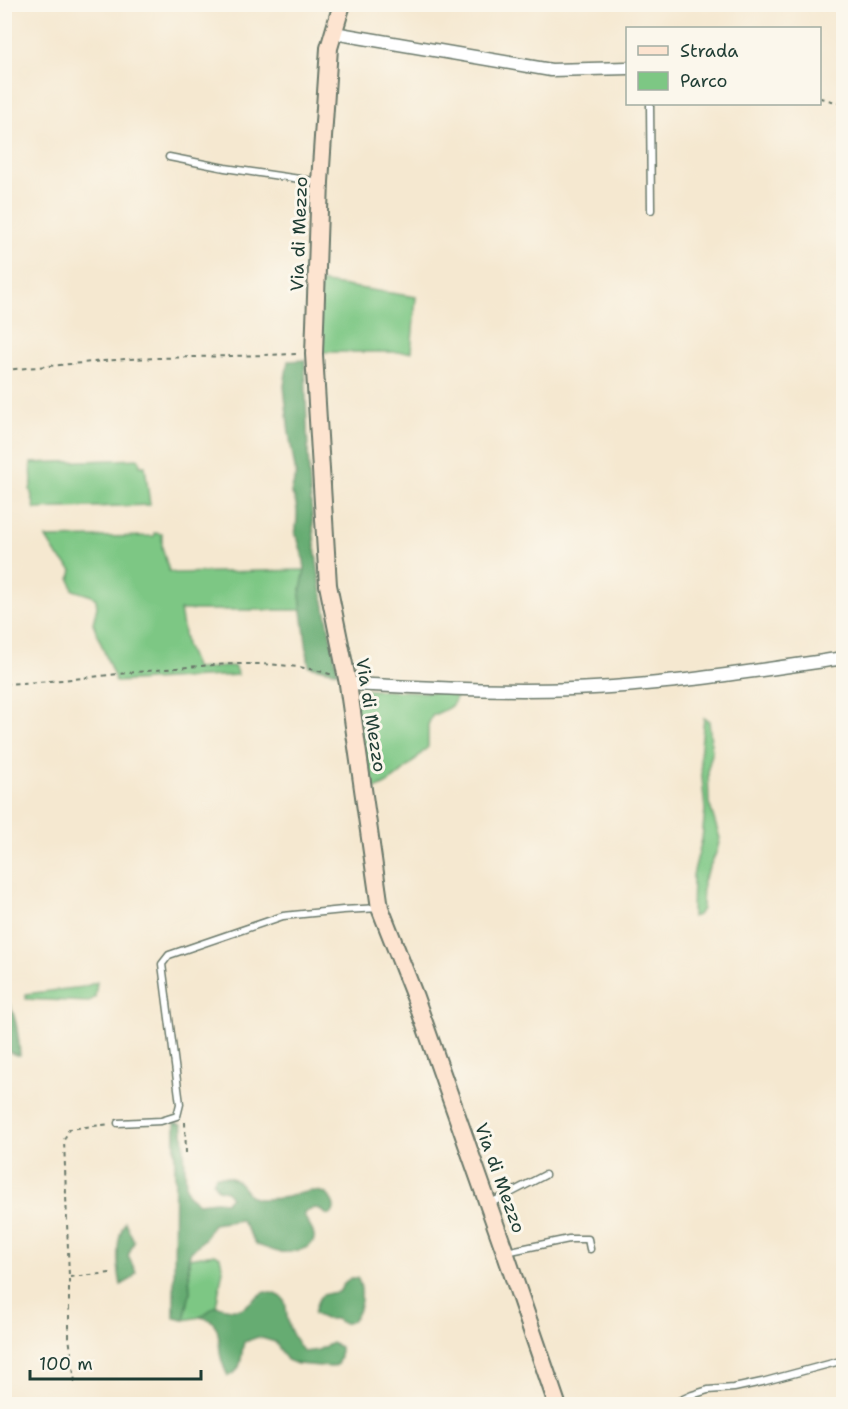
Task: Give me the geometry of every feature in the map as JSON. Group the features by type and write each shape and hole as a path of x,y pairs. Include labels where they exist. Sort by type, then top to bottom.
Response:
{"main road":[{"name":"Via di Mezzo","path":"342,4 329,48 320,182 314,354 328,585 348,684 380,908 415,997 557,1404"}],"street":[{"path":"334,33 551,70 626,68"},
{"path":"348,684 462,689 571,689 639,684 843,658"}],"lane":[{"path":"650,105 651,210"},
{"path":"169,157 320,182"},
{"path":"118,1123 161,1120 177,1116 180,1104 162,964 169,955 283,916 343,909 380,908"},
{"path":"488,1204 545,1175"},
{"path":"505,1252 569,1239 588,1239 590,1249"},
{"path":"672,1404 708,1390 734,1388 762,1382 843,1360"}],"path":[{"path":"821,99 843,104"},
{"path":"4,370 126,359 314,354"},
{"path":"4,423 11,455"},
{"path":"4,684 242,664 292,667 331,674 348,684"},
{"path":"180,1104 185,1123 186,1153"},
{"path":"75,1382 69,1337 64,1140 69,1128 118,1123"},
{"path":"69,1277 111,1273"}],"green space":[{"path":"319,282 416,297 411,352 315,352"},
{"path":"305,360 313,530 320,583 338,672 309,666 300,595 305,570 297,536 295,536 297,508 291,492 296,475 284,386 288,361"},
{"path":"139,459 140,466 145,466 150,505 35,509 30,489 31,463"},
{"path":"154,533 162,534 162,547 169,571 175,573 305,570 300,595 302,610 180,610 186,645 196,669 234,666 238,675 116,682 93,623 97,607 96,599 73,590 70,579 72,570 56,554 46,538 154,536"},
{"path":"349,689 457,693 451,705 432,716 428,725 428,747 391,781 365,791"},
{"path":"704,718 709,721 712,754 708,768 709,803 720,838 717,851 703,881 702,909 698,915 692,917 693,875 702,839 705,810 700,756"},
{"path":"97,982 95,997 89,1002 26,999 26,994 83,987"},
{"path":"4,996 14,1017 20,1055 9,1052"},
{"path":"175,1122 182,1125 183,1129 188,1195 198,1203 226,1202 231,1197 226,1191 218,1189 213,1182 216,1176 234,1179 253,1198 277,1199 319,1191 329,1197 334,1207 330,1215 314,1208 304,1213 313,1232 314,1240 301,1250 289,1252 274,1251 257,1245 241,1220 213,1224 205,1238 190,1253 188,1263 190,1293 184,1320 174,1318"},
{"path":"125,1222 134,1241 128,1256 136,1272 132,1279 121,1285 118,1253"},
{"path":"215,1254 220,1257 223,1270 216,1306 200,1317 184,1320 190,1293 189,1258"},
{"path":"351,1278 357,1278 361,1293 361,1302 355,1318 343,1323 314,1314 320,1297 339,1292 345,1282"},
{"path":"265,1292 279,1295 285,1301 290,1329 304,1352 318,1350 332,1343 340,1347 337,1365 332,1367 297,1364 287,1360 275,1342 258,1337 244,1342 239,1367 237,1371 228,1376 221,1358 217,1329 212,1321 200,1317 216,1306 244,1308"}]}
